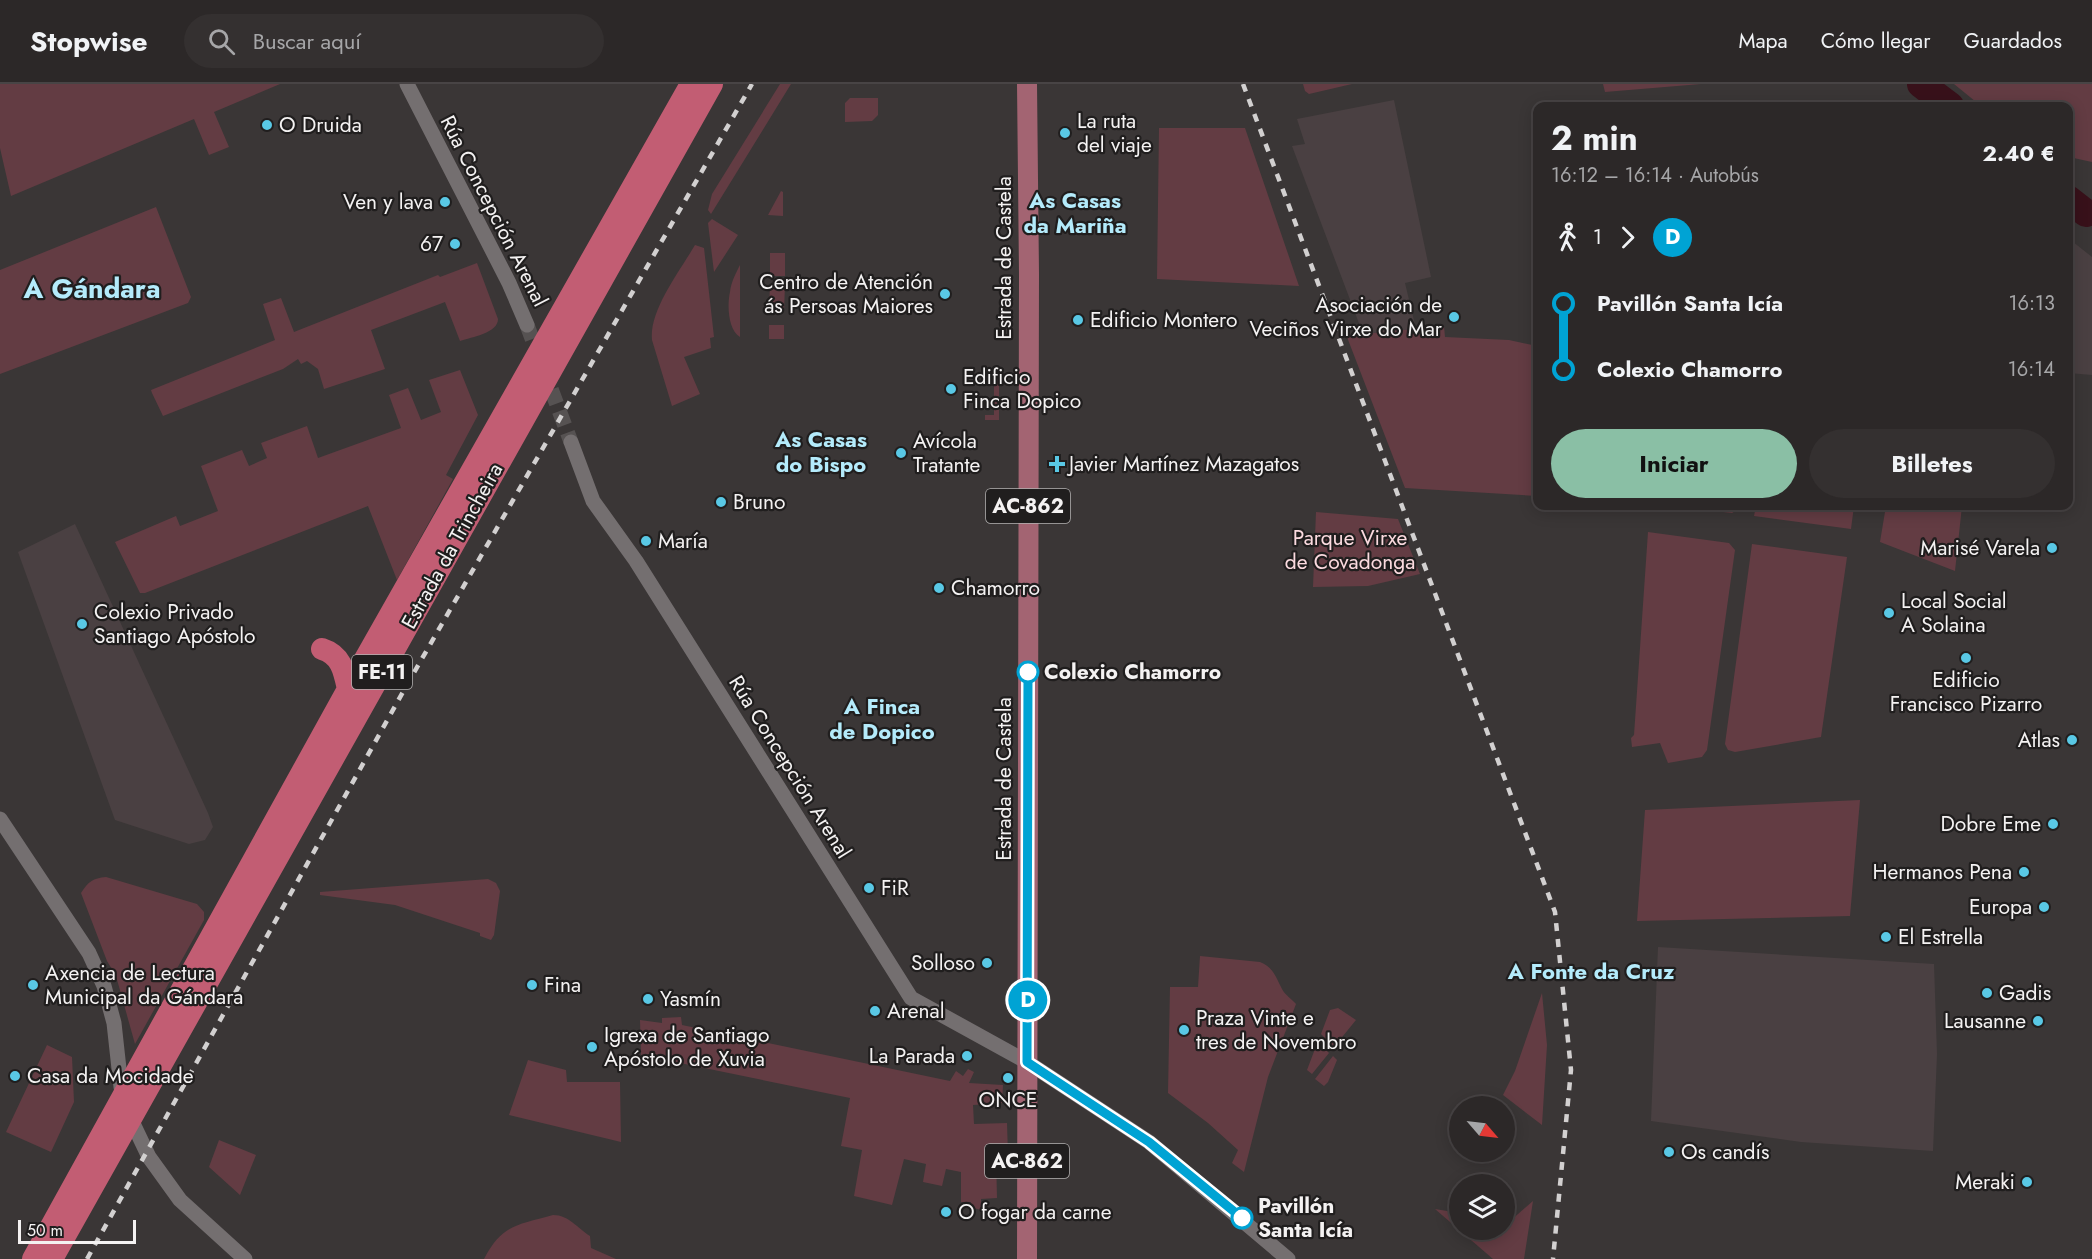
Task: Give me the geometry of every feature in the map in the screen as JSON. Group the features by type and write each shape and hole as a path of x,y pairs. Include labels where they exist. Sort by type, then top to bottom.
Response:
{"highway":[{"name":"Estrada da Trincheira","path":"33,1259 348,689 691,84"},
{"name":"Estrada da Trincheira","path":"52,1259 712,84"},
{"path":"646,137 662,128 680,106"},
{"path":"322,649 335,655 339,661 345,672 348,689"}],"main road":[{"name":"Estrada de Castela","path":"1027,84 1029,274 1027,1259"}],"street":[{"name":"Rúa Concepción Arenal","path":"407,84 509,283 527,325"},
{"name":"Rúa Concepción Arenal","path":"571,442 593,501 636,561 907,992 917,1002 1027,1062 1149,1142 1288,1259"},
{"path":"0,819 89,953 104,986 114,1023 121,1087 128,1113 149,1158 180,1200 245,1259"}],"shaded area":[{"path":"1394,100 1431,277 1405,283 1416,329 1363,334 1292,146 1305,144 1297,119"},
{"path":"2073,242 2092,257 2092,375 2073,373"},
{"name":"Colexio Privado Santiago Apóstolo","path":"75,524 208,813 213,827 205,840 189,844 115,820 18,552"},
{"path":"1658,947 1934,964 1937,1054 1933,1151 1801,1142 1651,1121"}],"green space":[{"path":"0,84 280,84 214,112 229,147 209,155 194,119 11,196 0,148"},
{"path":"780,84 791,84 711,214 708,210 712,194"},
{"path":"1303,84 1352,84 1309,94 1305,91"},
{"path":"1603,84 1701,84 1605,92"},
{"path":"1954,84 2092,84 2092,162 2073,158 2073,102 1976,102"},
{"path":"850,98 878,98 878,115 872,121 845,122 845,103"},
{"path":"1159,128 1245,128 1299,286 1157,279"},
{"path":"781,191 783,192 783,216 768,215"},
{"path":"156,207 191,297 188,303 0,374 0,270"},
{"path":"712,219 738,235 714,272 708,223"},
{"path":"695,245 704,248 714,337 710,338 711,348 684,357 700,394 672,406 652,340 652,328 660,304"},
{"path":"770,253 785,253 785,276 770,276"},
{"path":"477,263 498,319 494,328 484,334 460,341 445,302 371,330 385,369 324,389 318,369 307,361 301,364 298,359 283,369 163,416 152,393 151,390 275,340 263,304 281,298 294,332 438,275 440,277"},
{"path":"740,265 740,337 733,329 729,317 729,304 731,285"},
{"path":"770,285 785,285 784,311 769,311"},
{"path":"769,325 784,325 784,339 769,339"},
{"path":"1444,326 1445,337 1509,340 1533,345 1533,496 1405,488 1347,337"},
{"path":"460,370 478,415 446,475 453,479 397,580 368,506 140,593 115,542 176,516 180,526 218,511 201,466 242,450 249,466 267,458 261,443 307,426 318,458 401,428 389,395 408,388 421,420 441,412 429,380"},
{"path":"994,379 999,379 999,420 985,420 985,415 994,415"},
{"path":"1705,510 1737,510 1732,513"},
{"path":"1755,510 1853,510 1851,529 1754,516"},
{"path":"1885,510 1962,510 1955,571 1880,542"},
{"name":"Parque Virxe de Covadonga","path":"1316,512 1398,519 1420,574 1368,586 1313,587"},
{"path":"1648,532 1729,543 1735,550 1707,750 1702,757 1668,763 1660,743 1632,747 1631,738 1634,735"},
{"path":"1752,544 1847,557 1821,737 1735,752 1728,750 1725,744"},
{"path":"1860,800 1850,916 1637,921 1645,810"},
{"path":"106,877 197,904 204,912 204,920 135,1044 116,976 107,961 81,893 91,881"},
{"path":"488,879 496,883 500,891 494,935 491,940 480,936 480,933 395,905 320,895 320,892"},
{"name":"Praza Vinte e tres de Novembro","path":"1200,956 1264,964 1274,973 1283,991 1296,1004 1268,1077 1244,1172 1232,1163 1238,1150 1208,1123 1168,1093 1170,987 1198,987"},
{"path":"1542,993 1547,1045 1542,1125 1515,1104 1515,1096 1503,1095 1515,1071"},
{"path":"1338,1008 1356,1020 1334,1047 1321,1034 1330,1010"},
{"path":"681,1017 682,1025 950,1081 956,1071 963,1076 968,1069 974,1072 969,1083 1003,1085 1002,1103 973,1105 974,1124 1007,1123 1008,1155 996,1156 997,1198 981,1199 981,1210 970,1207 971,1202 961,1202 961,1172 946,1169 942,1186 923,1182 926,1164 904,1159 892,1205 854,1196 862,1150 841,1146 850,1098 641,1055 640,1020 662,1023 662,1018"},
{"path":"1318,1041 1329,1053 1312,1074 1307,1070"},
{"path":"47,1045 72,1057 74,1102 51,1152 6,1132"},
{"path":"1333,1056 1337,1060 1324,1086 1315,1079"},
{"path":"528,1060 566,1070 567,1082 620,1082 621,1142 509,1115"},
{"path":"219,1140 256,1155 240,1195 209,1167"},
{"path":"1533,1201 1524,1259 1493,1259 1471,1240 1515,1240 1515,1217"},
{"path":"1435,1209 1447,1211 1449,1221"},
{"path":"553,1215 564,1217 590,1236 591,1248 616,1259 484,1259 497,1239 505,1232 521,1224"}],"waterway":[{"path":"1921,84 1945,102"},
{"path":"2073,203 2086,213"}],"tunnel":[{"path":"527,325 571,442"}],"railway":[{"path":"87,1259 408,683 752,84"},
{"path":"1243,84 1555,912 1571,1070 1553,1259"}],"bus line":[{"name":"D","path":"1028,672 1027,1062 1149,1142 1242,1218"}],"place":[{"name":"O Druida","path":"267,125"},
{"name":"La ruta del viaje","path":"1065,133"},
{"name":"Ven y lava","path":"445,202"},
{"name":"67","path":"455,244"},
{"name":"Centro de Atención ás Persoas Maiores","path":"945,294"},
{"name":"Asociación de Veciños Virxe do Mar","path":"1454,317"},
{"name":"Edificio Montero","path":"1078,320"},
{"name":"Edificio Finca Dopico","path":"951,389"},
{"name":"Avícola Tratante","path":"901,453"},
{"name":"Javier Martínez Mazagatos","path":"1057,464"},
{"name":"Bruno","path":"721,502"},
{"name":"María","path":"646,541"},
{"name":"Marisé Varela","path":"2052,548"},
{"name":"Chamorro","path":"939,588"},
{"name":"Local Social A Solaina","path":"1889,613"},
{"name":"Colexio Privado Santiago Apóstolo","path":"82,624"},
{"name":"Edificio Francisco Pizarro","path":"1966,658"},
{"name":"Colexio Chamorro","path":"1028,672"},
{"name":"Atlas","path":"2072,740"},
{"name":"Dobre Eme","path":"2053,824"},
{"name":"Hermanos Pena","path":"2024,872"},
{"name":"FiR","path":"869,888"},
{"name":"Europa","path":"2044,907"},
{"name":"El Estrella","path":"1886,937"},
{"name":"Solloso","path":"987,963"},
{"name":"Axencia de Lectura Municipal da Gándara","path":"33,985"},
{"name":"Fina","path":"532,985"},
{"name":"Gadis","path":"1987,993"},
{"name":"Yasmín","path":"648,999"},
{"name":"Arenal","path":"875,1011"},
{"name":"Lausanne","path":"2038,1021"},
{"name":"Praza Vinte e tres de Novembro","path":"1184,1030"},
{"name":"Igrexa de Santiago Apóstolo de Xuvia","path":"592,1047"},
{"name":"La Parada","path":"967,1056"},
{"name":"Casa da Mocidade","path":"15,1076"},
{"name":"ONCE","path":"1008,1078"},
{"name":"Os candís","path":"1669,1152"},
{"name":"Meraki","path":"2027,1182"},
{"name":"O fogar da carne","path":"946,1212"},
{"name":"Pavillón Santa Icía","path":"1242,1218"}],"district":[{"name":"As Casas da Mariña","path":"1075,212"},
{"name":"A Gándara","path":"92,288"},
{"name":"As Casas do Bispo","path":"821,452"},
{"name":"A Finca de Dopico","path":"882,718"},
{"name":"A Fonte da Cruz","path":"1591,971"}]}
